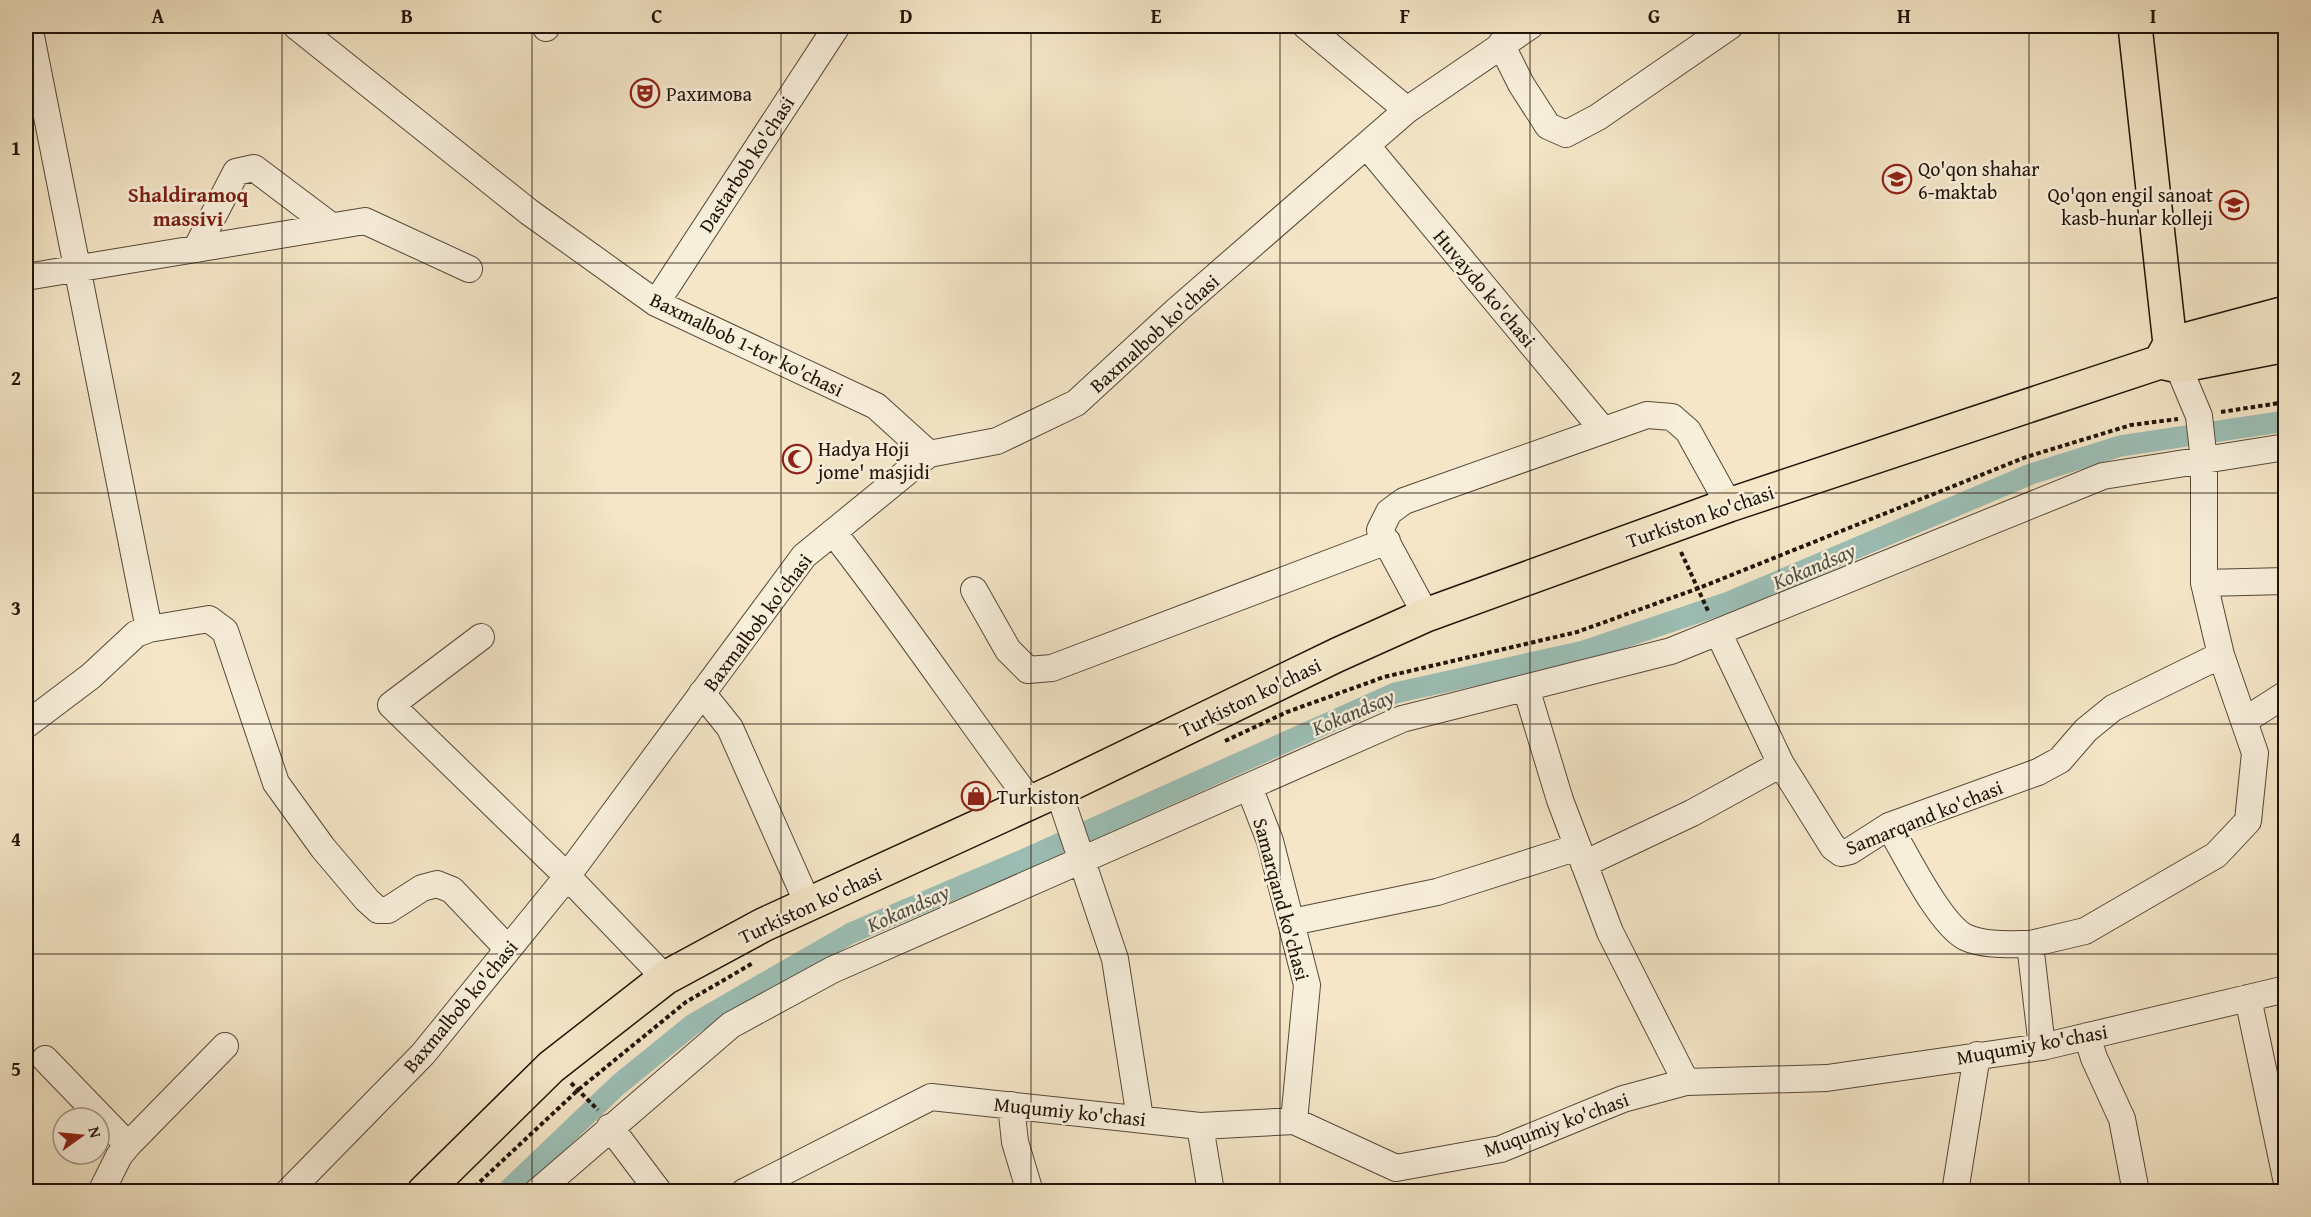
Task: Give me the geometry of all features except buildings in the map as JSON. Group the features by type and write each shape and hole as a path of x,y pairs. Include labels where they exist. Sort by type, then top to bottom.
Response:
{"main road":[{"path":"2135,26 2169,357"},
{"name":"Turkiston ko'chasi","path":"424,1191 551,1067 665,978 763,925 808,904 1052,803 1337,655 1426,615 1729,505 2169,357 2286,313"},
{"name":"Turkiston ko'chasi","path":"2169,357 2286,345"}],"street":[{"path":"29,26 149,629"},
{"name":"Baxmalbob 1-tor ko'chasi","path":"296,26 505,193 656,303 876,406 929,454"},
{"name":"Dastarbob ko'chasi","path":"656,303 837,26"},
{"path":"1306,26 1407,111"},
{"name":"Baxmalbob ko'chasi","path":"288,1191 423,1054 567,876 804,556 929,454 997,441 1076,403 1177,310 1407,111 1530,26"},
{"path":"1501,44 1521,84 1548,126 1566,134 1598,117 1730,26"},
{"name":"Huvaydo ko'chasi","path":"1367,146 1604,430"},
{"path":"196,249 236,172 243,169 254,168 331,226"},
{"path":"26,277 365,221 469,269"},
{"path":"1889,826 1943,916 1965,937 1990,943 2030,944 2085,931 2216,855 2248,821 2255,753 2221,655 2204,583 2204,461 2199,416 2169,357"},
{"path":"1426,615 1380,530 1389,512 1404,501 1647,415 1672,417 1688,431 1729,505"},
{"path":"537,1191 608,1122 731,1025 832,970 1402,719 1671,651 2103,476 2286,447"},
{"path":"833,532 1052,803 1083,860 1115,959 1140,1118"},
{"path":"974,590 1008,650 1028,670 1052,668 1387,541"},
{"path":"2204,583 2286,581"},
{"path":"26,725 91,676 136,634 149,629 209,620 225,631 276,783 323,848 367,900 378,910 388,910 422,888 437,884 452,890 508,949"},
{"name":"Samarqand ko'chasi","path":"1718,632 1781,764 1833,847 1841,853 1850,851 1889,826 2038,772 2060,760 2086,730 2113,708 2221,655"},
{"path":"481,637 391,705 567,876 665,978"},
{"path":"1526,688 1560,800 1610,932 1686,1082"},
{"path":"702,693 730,728 808,904"},
{"path":"2244,721 2286,694"},
{"path":"1292,922 1437,892 1581,855 1692,813 1781,764"},
{"name":"Samarqand ko'chasi","path":"1249,787 1270,841 1307,985 1294,1121"},
{"path":"2030,944 2042,1047"},
{"name":"Muqumiy ko'chasi","path":"744,1191 931,1097 1200,1126 1294,1121 1396,1168 1501,1149 1623,1099 1686,1082 1827,1078 2042,1047 2286,989"},
{"path":"2248,998 2286,1178"},
{"path":"2087,1036 2094,1058 2122,1119 2136,1191"},
{"path":"101,1191 119,1156 128,1145 225,1046"},
{"path":"1954,1191 1977,1055"},
{"path":"45,1059 128,1145"},
{"path":"1011,1105 1015,1142 1030,1191"},
{"path":"608,1122 659,1191"},
{"path":"1200,1126 1211,1191"}],"path":[{"path":"1222,742 1287,712 1384,676 1577,632 1699,588 2025,457 2130,425 2286,402"},
{"path":"1681,552 1699,588"},
{"path":"468,1191 578,1090 686,1002 762,957"},
{"path":"564,1077 608,1122"}],"waterway":[{"name":"Kokandsay","path":"506,1192 618,1085 693,1024 851,933 1025,859 1395,693 1584,651 1729,602 2031,474 2120,446 2286,421"}],"place":[{"name":"Рахимова","path":"645,93"},
{"name":"Qo'qon shahar 6-maktab","path":"1897,179"},
{"name":"Qo'qon engil sanoat kasb-hunar kolleji","path":"2234,205"},
{"name":"Hadya Hoji jome' masjidi","path":"797,459"},
{"name":"Turkiston","path":"976,796"}],"district":[{"name":"Shaldiramoq massivi","path":"188,206"}]}
